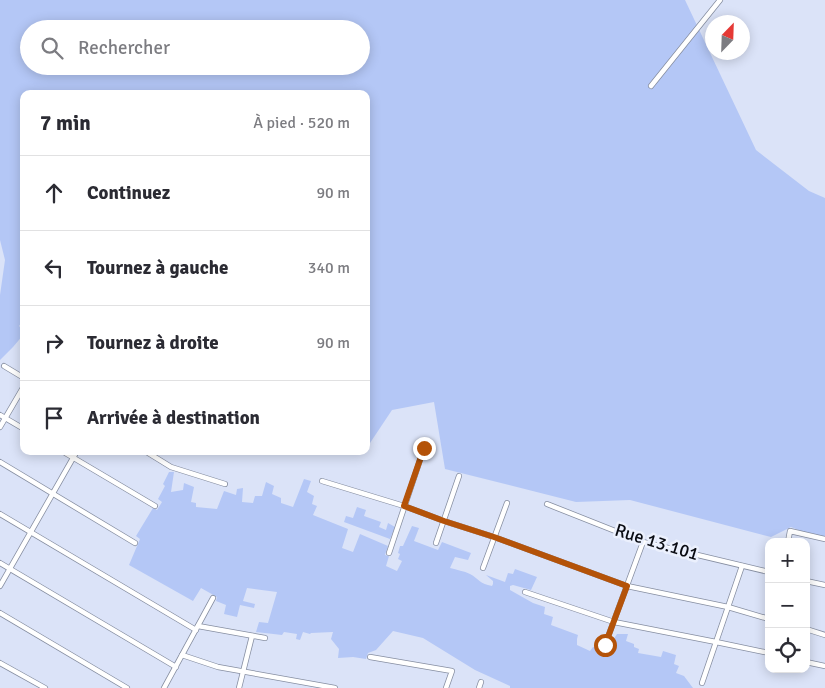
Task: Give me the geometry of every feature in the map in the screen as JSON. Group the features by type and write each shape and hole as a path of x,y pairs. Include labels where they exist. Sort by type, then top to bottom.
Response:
{"street":[{"path":"651,86 720,0"},
{"path":"4,366 20,376"},
{"path":"0,427 20,393"},
{"path":"0,415 20,427"},
{"path":"389,553 424,448"},
{"path":"68,455 155,506"},
{"path":"0,586 75,455"},
{"path":"152,455 171,467 225,484"},
{"path":"0,462 136,543"},
{"path":"436,543 459,476"},
{"path":"322,481 404,506 627,586 728,607 765,618"},
{"path":"483,568 507,503"},
{"name":"Rue 13.101","path":"547,504 643,542 765,571"},
{"path":"0,514 197,628 266,638"},
{"path":"789,538 790,531 825,539"},
{"path":"605,645 643,542"},
{"path":"0,562 176,667"},
{"path":"702,683 742,566"},
{"path":"810,582 825,585"},
{"path":"525,592 614,622 765,653"},
{"path":"164,688 213,598"},
{"path":"0,613 127,688"},
{"path":"810,631 825,635"},
{"path":"239,688 252,636"},
{"path":"182,655 218,667 335,688"},
{"path":"370,657 452,671 446,688"},
{"path":"0,663 45,688"},
{"path":"810,663 825,666"},
{"path":"479,688 481,682"}],"shaded area":[{"path":"0,0 685,0 705,42 705,60 713,60 756,150 809,191 825,198 825,538 823,540 791,527 771,537 630,500 576,502 445,469 434,402 392,410 370,443 370,90 20,90 20,339 0,360 0,295 5,260 0,240"},
{"path":"169,472 174,472 171,492 183,490 184,483 194,487 191,502 196,503 196,507 217,509 224,491 236,495 237,489 243,488 242,502 253,503 255,496 262,496 266,482 274,486 272,494 281,498 281,503 293,507 304,479 311,481 307,492 314,496 312,504 317,506 313,515 348,529 342,548 353,552 360,534 388,546 385,555 389,556 386,566 397,571 402,561 398,559 400,546 403,546 412,526 419,528 414,541 438,550 442,542 471,553 468,560 455,557 450,568 470,574 485,584 492,586 493,584 493,581 486,575 505,582 508,573 513,574 515,569 537,577 531,590 513,585 510,586 510,590 533,603 545,607 544,614 553,617 551,625 578,635 577,645 590,651 593,647 606,651 617,634 628,634 626,641 634,644 634,647 639,649 638,653 661,657 663,651 676,655 674,664 679,666 676,673 684,676 693,688 510,688 510,686 475,670 423,638 393,631 376,650 368,653 366,659 353,657 338,658 339,649 331,639 333,632 310,634 303,632 300,640 296,639 297,634 284,632 282,635 256,632 259,622 268,623 277,592 247,588 243,601 255,604 254,608 240,605 237,617 224,614 226,605 216,601 217,597 201,588 193,601 129,565 140,539 136,536 153,508 157,510 162,502 158,499 165,486 163,484"},
{"path":"357,507 366,510 364,516 381,522 379,527 386,530 388,523 395,527 390,539 344,522 346,516 353,518"}],"route":[{"path":"424,448 404,506 627,586 605,645"}]}
